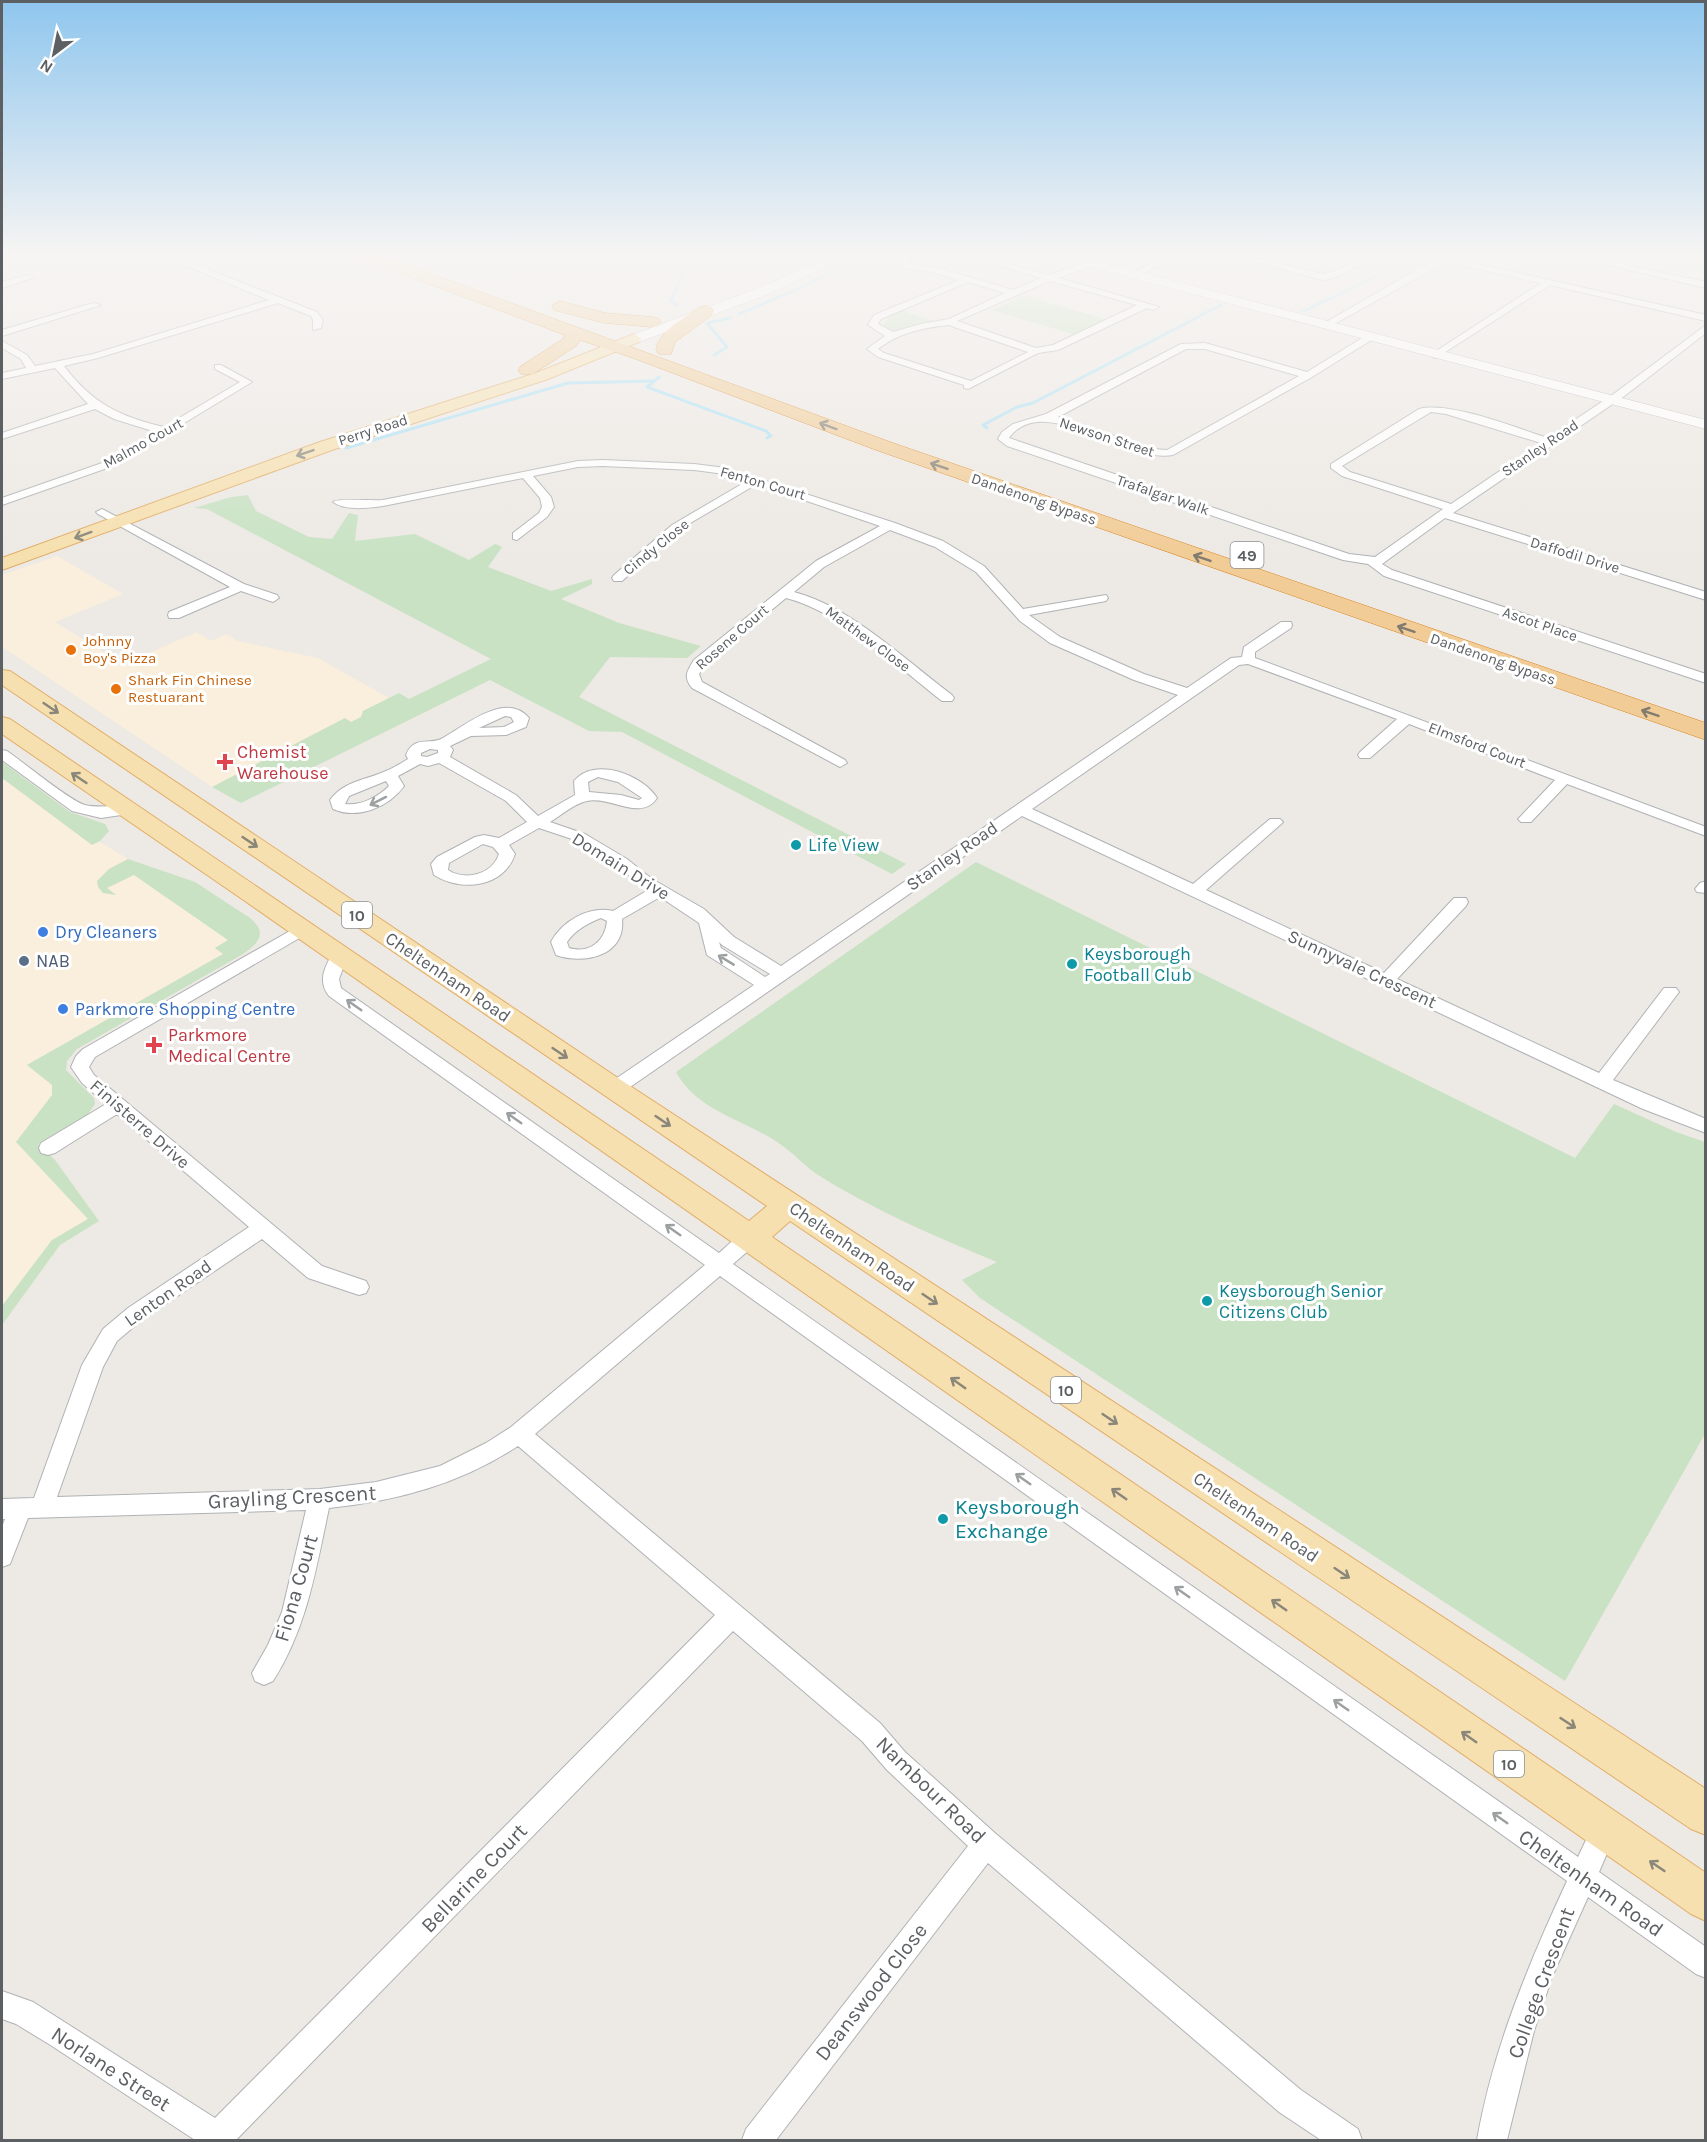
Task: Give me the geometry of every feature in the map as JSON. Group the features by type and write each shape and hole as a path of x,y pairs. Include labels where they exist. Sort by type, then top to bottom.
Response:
{"highway":[{"path":"527,369 549,355"},
{"name":"Dandenong Bypass","path":"649,355 702,379 921,460 1706,732"},
{"name":"Dandenong Bypass","path":"679,355 1016,476 1706,710"},
{"path":"582,361 616,362 702,379"}],"main road":[{"name":"Perry Road","path":"2,550 313,435 573,355"},
{"name":"Perry Road","path":"2,564 315,450 516,385 593,355"},
{"path":"1436,355 1706,425"},
{"name":"Cheltenham Road","path":"2,676 614,1089 1706,1814"},
{"name":"10","path":"2,724 1706,1899"},
{"path":"159,831 201,809"},
{"path":"574,1117 614,1089"},
{"path":"749,1239 788,1205"}],"street":[{"path":"21,355 33,370"},
{"path":"2,376 58,366 97,355"},
{"path":"884,355 969,385 1030,355"},
{"path":"1049,417 1167,355"},
{"path":"1234,355 1308,375 1341,355"},
{"name":"Stanley Road","path":"1376,564 1448,511 1611,400 1670,355"},
{"path":"58,366 93,406 130,422 167,431"},
{"name":"Malmo Court","path":"2,502 110,464 247,382 218,367"},
{"name":"Newson Street","path":"1049,417 1152,452 1166,454 1308,375"},
{"path":"2,436 93,406"},
{"name":"Daffodil Drive","path":"1550,442 1447,411 1431,409 1423,411 1335,466 1337,470 1346,474 1448,511 1706,596"},
{"name":"Trafalgar Walk","path":"1049,417 1029,421 1007,432 1004,439 1011,444 1337,554 1376,564"},
{"name":"Fenton Court","path":"339,502 362,505 382,503 578,464 615,463 705,467 757,480 891,525 939,544 967,560 990,579 1020,613 1043,632 1069,647 1183,696"},
{"path":"517,537 537,521 548,507 545,497 525,474"},
{"name":"Cindy Close","path":"618,578 676,527 757,480"},
{"path":"102,512 240,587 279,595 264,609"},
{"name":"Rosene Court","path":"840,763 702,688 692,679 694,669 820,564 891,525"},
{"name":"Ascot Place","path":"1376,564 1399,576 1706,679"},
{"path":"159,610 175,617 240,587"},
{"name":"Matthew Close","path":"783,593 810,600 835,612 946,698"},
{"path":"1020,613 1102,598"},
{"path":"1248,660 1249,650 1286,624"},
{"name":"Stanley Road","path":"614,1089 1227,665 1248,660"},
{"name":"Elmsford Court","path":"1248,660 1706,832"},
{"path":"1365,755 1407,718"},
{"path":"390,775 417,760 428,762 459,735"},
{"name":"Domain Drive","path":"441,752 511,798 537,822 580,837 621,862 694,911 728,941 781,973"},
{"path":"2,754 77,808 105,813 128,810"},
{"path":"499,844 584,796 617,798 636,805 648,802 649,795 607,772 592,773 581,781 581,792 584,796"},
{"path":"1526,819 1565,778"},
{"path":"617,798 632,785"},
{"name":"Sunnyvale Crescent","path":"1020,809 1602,1082 1680,1117 1706,1126"},
{"path":"1196,891 1275,822"},
{"path":"614,917 660,890"},
{"path":"1386,981 1460,902"},
{"path":"707,924 713,951 765,984"},
{"name":"Finisterre Drive","path":"302,929 84,1056 80,1067 82,1073 118,1105 315,1272 359,1287"},
{"name":"Cheltenham Road","path":"340,955 329,981 335,992 1706,1964"},
{"path":"1602,1082 1670,992"},
{"path":"48,1148 118,1105"},
{"name":"Lenton Road","path":"2,1556 21,1509 110,1335 135,1314 263,1228"},
{"name":"Grayling Crescent","path":"21,1509 320,1499 365,1495 431,1481 471,1464 519,1434 749,1239"},
{"name":"Nambour Road","path":"519,1434 871,1732 896,1761 986,1844 1290,2101 1347,2140"},
{"name":"Fiona Court","path":"264,1673 284,1643 292,1619 320,1499"},
{"name":"Bellarine Court","path":"217,2139 732,1615"},
{"name":"College Crescent","path":"1492,2140 1519,2031 1539,1974 1604,1830"},
{"name":"Deanswood Close","path":"757,2140 986,1844"},
{"name":"Norlane Street","path":"2,2006 23,2012 62,2036 217,2139"}],"shaded area":[{"path":"57,556 123,594 55,622 123,664 197,632 211,641 226,634 238,641 318,658 389,698 363,711 361,717 351,722 345,719 212,787 2,647 2,575"},
{"name":"Parkmore Shopping Centre","path":"2,770 97,840 128,859 134,875 228,940 215,948 223,954 28,1064 88,1114 38,1144 55,1160 99,1221 60,1245 2,1325"}],"green space":[{"path":"248,495 256,511 309,537 332,539 349,513 358,515 355,541 415,534 469,560 495,544 502,547 488,567 551,591 592,579 592,584 561,599 619,623 701,646 687,658 610,657 579,697 906,864 892,874 622,732 589,731 490,680 241,803 212,787 345,718 351,722 361,717 363,711 399,693 409,699 491,659 207,509 194,508 231,497"},
{"path":"2,762 70,812 105,824 109,831 100,841 92,845 2,778"},
{"path":"128,859 195,882 256,923 260,933 259,938 243,954 77,1049 67,1061 66,1070 94,1098 95,1104 88,1114 38,1144 55,1160 99,1221 60,1245 2,1325 2,1306 52,1240 88,1219 16,1142 52,1095 52,1085 27,1065 223,954 215,948 228,940 134,875 107,888 116,895 103,893 97,881 109,869"},
{"path":"976,862 1575,1158 1614,1104 1676,1132 1705,1142 1705,1434 1565,1681 980,1298 962,1280 997,1262 904,1222 859,1199 815,1173 766,1135 709,1106 685,1086 676,1072"}],"waterway":[{"path":"987,428 983,425 1017,407 1033,403 1125,355"},
{"path":"659,377 647,387 766,431 771,436 767,438"},
{"path":"346,448 568,383 653,381"}],"place":[{"name":"Johnny Boy's Pizza","path":"71,650"},
{"name":"Shark Fin Chinese Restuarant","path":"116,689"},
{"name":"Chemist Warehouse","path":"225,762"},
{"name":"Life View","path":"796,845"},
{"name":"Dry Cleaners","path":"43,932"},
{"name":"NAB","path":"24,961"},
{"name":"Keysborough Football Club","path":"1072,964"},
{"name":"Parkmore Shopping Centre","path":"63,1009"},
{"name":"Parkmore Medical Centre","path":"154,1045"},
{"name":"Keysborough Senior Citizens Club","path":"1207,1301"},
{"name":"Keysborough Exchange","path":"943,1519"}]}
